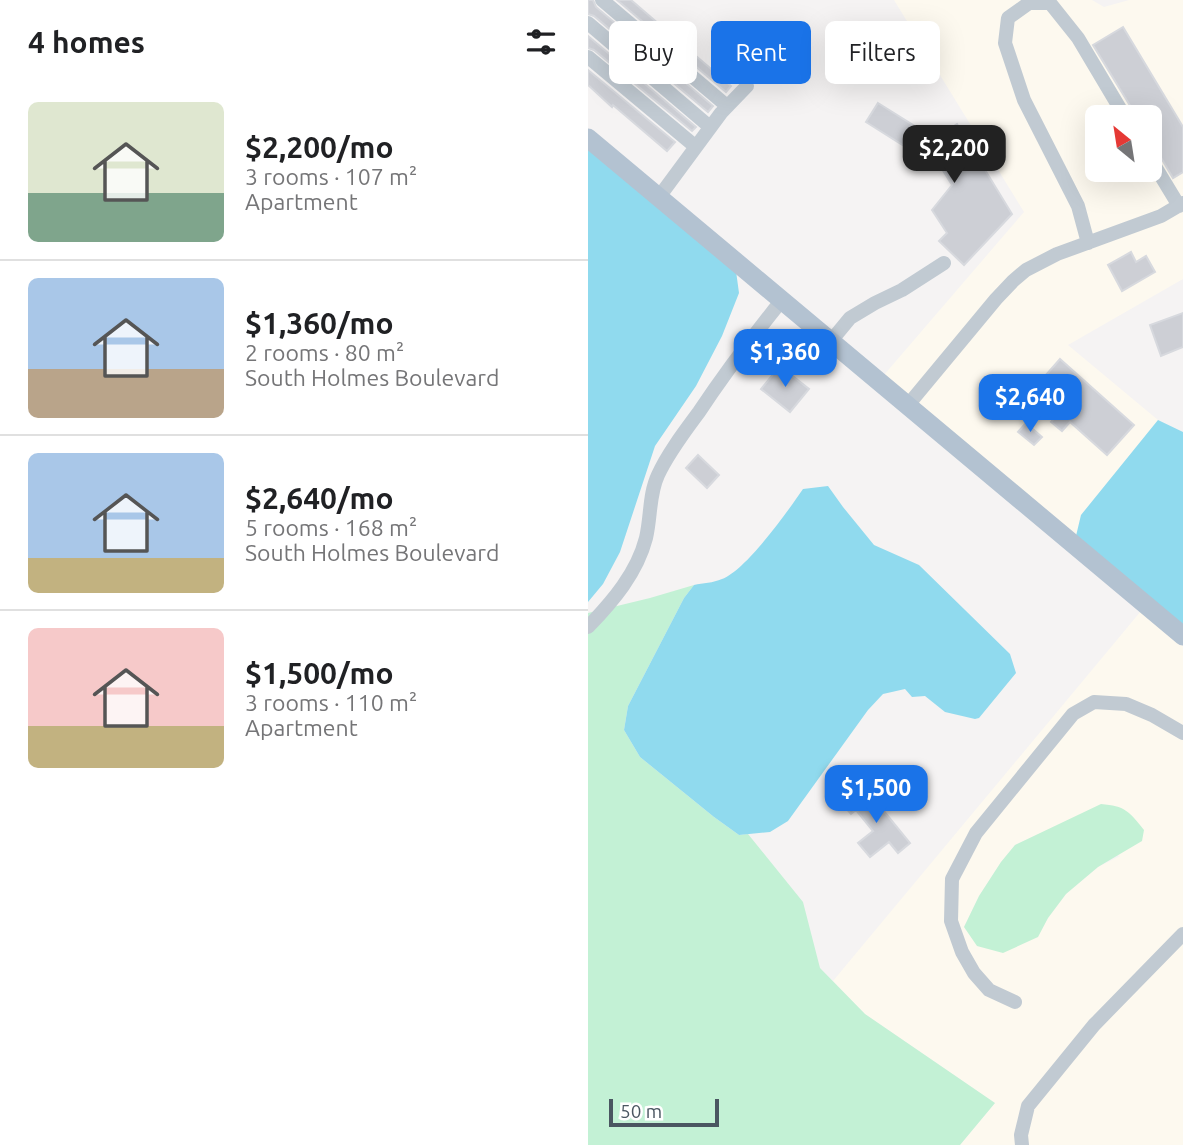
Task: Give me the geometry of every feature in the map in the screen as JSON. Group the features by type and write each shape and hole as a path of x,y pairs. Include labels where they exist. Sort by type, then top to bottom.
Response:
{"main road":[{"path":"588,138 1183,636"}],"lane":[{"path":"601,0 727,106"},
{"path":"1088,243 1078,206 1024,100 1005,43 1008,18 1029,3 1050,3 1077,38 1118,105"},
{"path":"588,23 710,127"},
{"path":"588,57 696,147"},
{"path":"659,197 710,127 747,86"},
{"path":"908,405 1013,281 1039,262 1161,216 1181,204 1162,176"},
{"path":"831,341 850,318 944,263"},
{"path":"588,627 619,592 639,559 646,538 653,487 658,474 732,364 782,300"},
{"path":"1015,1002 989,990 974,973 962,952 951,922 952,879 976,833 1073,714 1094,702 1126,704 1183,733"},
{"path":"1022,1145 1021,1135 1028,1106 1094,1025 1183,934"}],"shaded area":[{"path":"894,0 1092,0 1104,7 1129,0 1183,0 1183,279 1068,345 1158,420 1081,515 1076,536 884,375 1024,212 940,75 940,21 907,21"},
{"path":"1141,611 1183,646 1183,1145 960,1145 995,1103 865,1014 833,981","holes":["1046,831 1120,856 1098,867 1066,894 1037,937 964,927 979,896 1015,845"]}],"green space":[{"path":"694,585 684,598 628,706 624,730 640,757 739,835 748,834 803,902 820,968 865,1014 995,1103 960,1145 588,1145 588,613"},
{"path":"1101,804 1116,806 1130,814 1144,830 1142,841 1098,867 1066,894 1038,937 1003,953 977,946 964,927 979,896 1015,845"}],"water":[{"path":"588,147 736,271 739,293 722,336 696,386 655,446 620,552 603,584 588,602"},
{"path":"1158,420 1183,432 1183,626 1076,536 1081,515"},
{"path":"828,486 874,545 919,565 1010,654 1016,673 979,718 975,719 945,712 925,696 912,697 905,689 883,694 868,710 788,821 770,832 739,835 640,757 624,730 628,706 684,598 694,585 719,580 732,573 766,539 803,489"}],"building":[{"path":"588,0 593,0 596,7 613,21 609,21 609,29 594,16 588,14"},
{"path":"617,0 631,0 655,21 642,21"},
{"path":"1123,27 1183,127 1183,172 1173,178 1162,159 1162,105 1130,105 1093,45"},
{"path":"588,36 609,54 609,62 594,50 588,48"},
{"path":"697,57 711,69 711,79 697,68"},
{"path":"588,70 675,142 667,151 588,85"},
{"path":"635,84 645,84 696,127 692,131"},
{"path":"675,84 687,84 713,106 708,112"},
{"path":"717,84 729,84 731,86 726,92"},
{"path":"878,103 934,138 957,124 1012,214 964,265 939,241 947,233 932,210 952,185 919,132 909,149 866,122"},
{"path":"1131,252 1136,262 1146,256 1155,272 1122,291 1108,265"},
{"path":"1183,313 1183,347 1161,356 1150,325"},
{"path":"1060,359 1134,425 1107,455 1070,422 1062,431 1051,422 1058,414 1032,391"},
{"path":"780,366 809,389 790,412 761,389"},
{"path":"1026,423 1042,437 1034,445 1018,432"},
{"path":"698,455 719,475 707,488 686,468"},
{"path":"865,788 910,843 898,853 889,842 870,857 858,843 873,831 856,810 851,814 843,805"}]}
